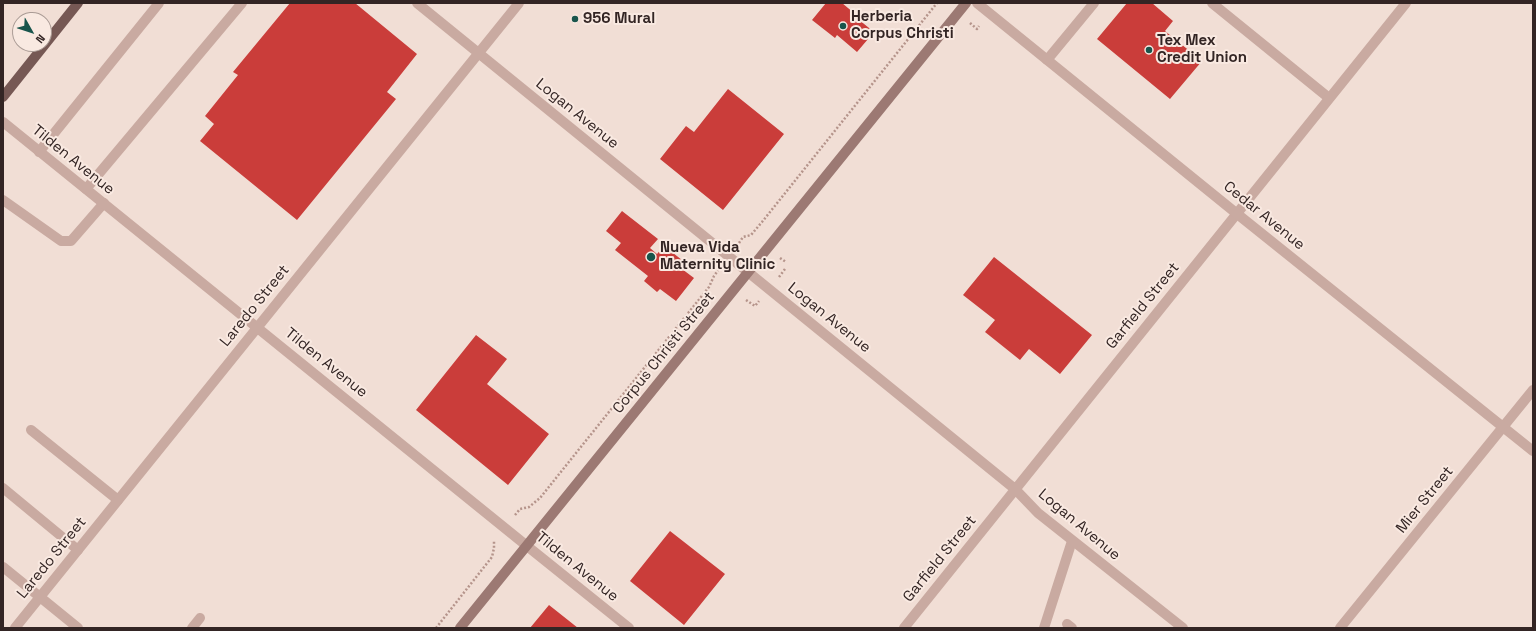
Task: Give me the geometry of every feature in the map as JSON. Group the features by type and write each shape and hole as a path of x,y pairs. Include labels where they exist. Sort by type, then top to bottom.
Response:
{"main road":[{"path":"3,97 78,3"},
{"name":"Corpus Christi Street","path":"460,628 966,3"}],"street":[{"path":"39,152 159,3"},
{"path":"86,190 242,3"},
{"name":"Logan Avenue","path":"417,3 1015,489 1038,513 1072,541 1183,628"},
{"name":"Laredo Street","path":"15,628 519,3"},
{"name":"Cedar Avenue","path":"977,3 1533,451"},
{"path":"1047,60 1094,3"},
{"path":"1212,3 1329,98"},
{"name":"Garfield Street","path":"904,628 1406,3"},
{"name":"Tilden Avenue","path":"3,122 629,628"},
{"path":"3,200 61,242 71,241 104,203"},
{"name":"Mier Street","path":"1340,628 1533,390"},
{"path":"31,430 118,500"},
{"path":"3,488 78,550"},
{"path":"1044,628 1072,541"},
{"path":"3,567 78,628"},
{"path":"192,628 200,618"}],"path":[{"path":"743,237 751,235 762,222 937,3"},
{"path":"520,509 529,508 540,498 709,287 714,276"},
{"path":"436,628 492,557 494,548 493,542"}],"building":[{"path":"290,3 355,3 417,54 387,92 396,99 297,220 200,141 214,124 205,116 238,75 233,72"},
{"name":"Herberia Corpus Christi","path":"826,3 842,3 854,13 853,15 874,32 857,52 837,35 835,38 812,20"},
{"name":"Tex Mex Credit Union","path":"1127,3 1152,3 1173,21 1165,31 1202,61 1170,99 1097,39"},
{"path":"728,89 784,134 723,210 660,159 686,126 694,132"},
{"name":"Nueva Vida Maternity Clinic","path":"622,211 658,239 650,248 657,254 664,246 682,260 678,266 694,278 676,301 660,289 657,292 644,281 648,276 615,250 621,243 606,231"},
{"path":"994,257 1092,335 1060,374 1029,349 1020,360 985,332 995,320 963,295"},
{"path":"476,335 507,359 487,384 549,434 508,485 416,410"},
{"path":"670,531 725,574 684,625 630,581"},
{"path":"549,605 578,628 530,628"}],"place":[{"name":"956 Mural","path":"575,19"},
{"name":"Herberia Corpus Christi","path":"843,26"},
{"name":"Tex Mex Credit Union","path":"1149,50"},
{"name":"Nueva Vida Maternity Clinic","path":"651,257"}]}
